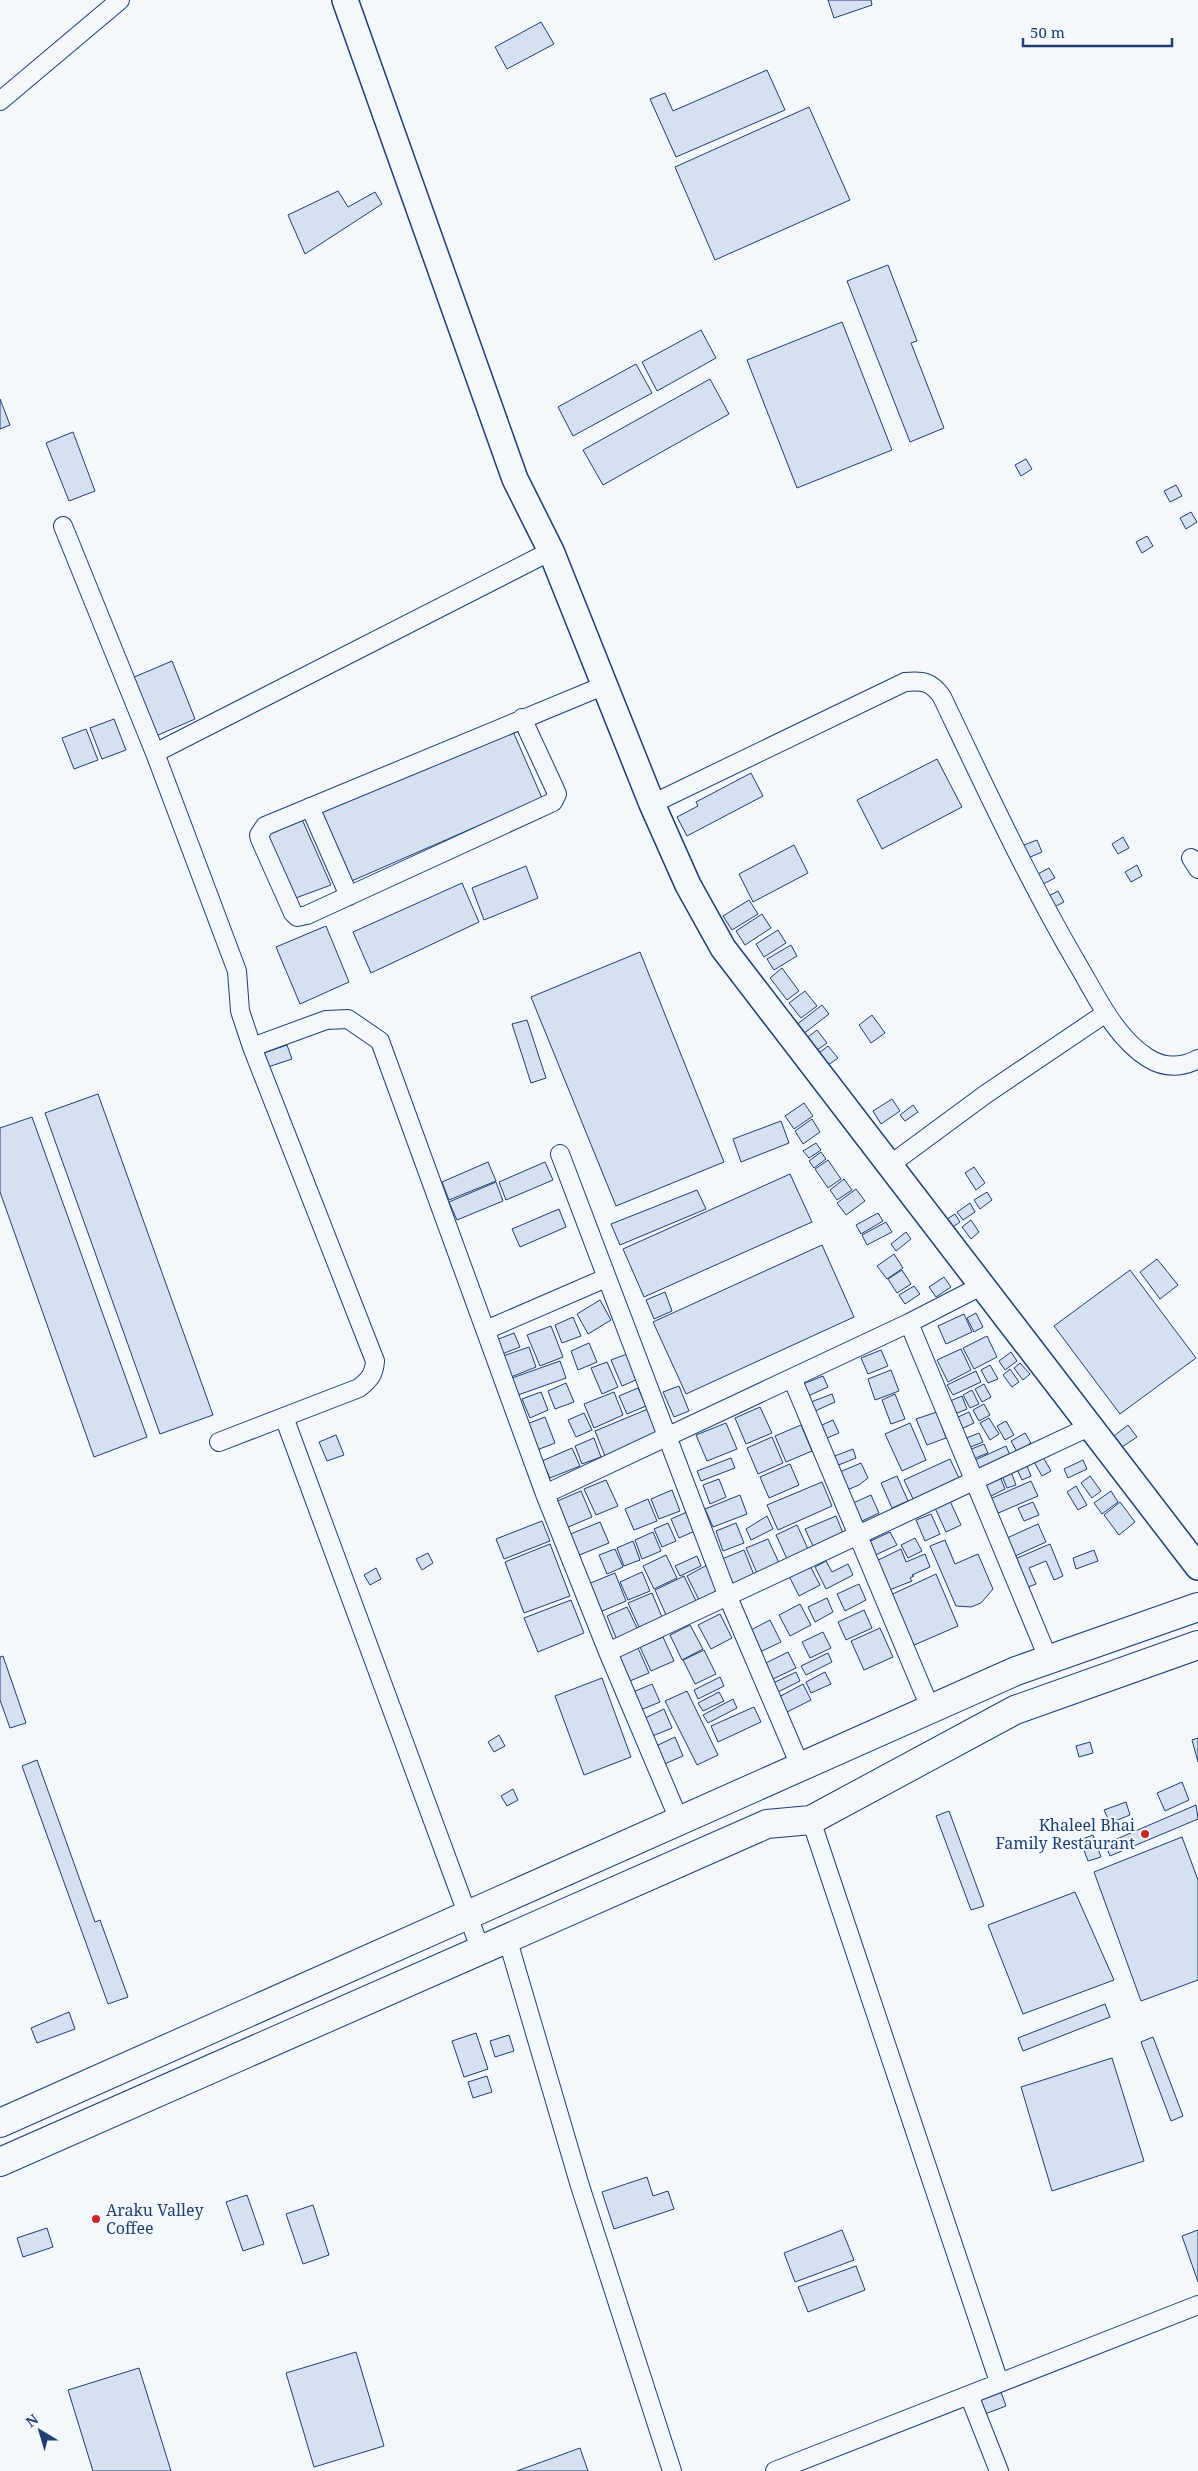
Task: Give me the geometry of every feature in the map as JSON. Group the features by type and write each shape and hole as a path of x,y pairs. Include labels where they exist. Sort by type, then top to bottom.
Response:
{"highway":[{"path":"0,2123 1048,1658 1198,1607"},
{"path":"0,2162 481,1951 508,1941 767,1824 811,1820 1015,1710 1198,1645"}],"main road":[{"path":"345,0 516,479 551,551 603,686 688,885 723,948 891,1164 1198,1567"}],"street":[{"path":"0,101 120,0"},
{"path":"63,526 155,753 237,971 240,1012 252,1047 375,1361 374,1372 359,1388 219,1442"},
{"path":"155,753 551,551"},
{"path":"652,804 905,682 917,680 928,682 935,687 942,697 1039,898 1106,1013 1131,1045 1160,1064 1172,1066 1190,1064 1198,1059"},
{"path":"522,718 557,794 553,802 349,896 302,917 297,917 259,835 265,826 522,718 603,686"},
{"path":"310,807 349,896"},
{"path":"891,1164 986,1094 1106,1013"},
{"path":"252,1047 326,1020 348,1019 380,1040 545,1494 608,1652 680,1822"},
{"path":"560,1154 728,1597 801,1768"},
{"path":"486,1330 606,1278"},
{"path":"545,1494 909,1323 983,1285"},
{"path":"909,1323 976,1480 1048,1658"},
{"path":"792,1378 931,1710"},
{"path":"284,1417 481,1951"},
{"path":"608,1652 858,1537 1091,1426"},
{"path":"811,1820 999,2382"},
{"path":"508,1941 580,2186 672,2471"},
{"path":"775,2471 1198,2305"},
{"path":"969,2395 998,2471"}],"building":[{"path":"828,0 871,0 872,5 834,18"},
{"path":"541,22 554,44 507,69 495,47"},
{"path":"767,70 785,110 676,157 650,99 665,93 673,111"},
{"path":"809,107 850,200 715,260 675,167"},
{"path":"338,191 348,207 375,192 382,204 305,254 288,215"},
{"path":"888,265 917,341 911,343 944,428 910,442 847,281"},
{"path":"842,322 892,450 797,488 747,360"},
{"path":"701,330 716,358 657,391 642,362"},
{"path":"636,364 652,393 573,436 558,407"},
{"path":"710,379 729,414 603,485 583,450"},
{"path":"0,399 10,425 0,429"},
{"path":"73,432 95,491 69,501 46,443"},
{"path":"1026,459 1032,469 1021,476 1015,465"},
{"path":"1176,485 1182,496 1170,502 1164,491"},
{"path":"1191,512 1197,522 1186,529 1180,518"},
{"path":"1147,536 1153,546 1142,553 1136,542"},
{"path":"172,661 195,719 156,736 132,678"},
{"path":"114,719 126,750 102,759 90,728"},
{"path":"86,729 98,760 74,769 62,738"},
{"path":"512,729 542,798 347,883 317,813"},
{"path":"937,759 962,807 882,849 857,800"},
{"path":"751,773 763,796 687,836 677,817 698,806 696,802"},
{"path":"301,817 331,885 293,899 265,833"},
{"path":"1123,837 1129,848 1118,854 1112,844"},
{"path":"1037,840 1042,852 1028,858 1024,845"},
{"path":"794,845 808,873 753,902 739,874"},
{"path":"1137,865 1142,876 1131,882 1125,872"},
{"path":"526,866 538,898 484,920 472,888"},
{"path":"1049,868 1055,878 1039,886 1034,876"},
{"path":"462,883 479,922 371,973 353,932"},
{"path":"1058,891 1064,902 1052,908 1047,897"},
{"path":"749,900 758,914 732,930 723,916"},
{"path":"762,914 771,928 745,945 736,931"},
{"path":"326,926 349,982 300,1004 276,947"},
{"path":"778,930 786,943 764,957 756,944"},
{"path":"791,945 797,956 774,970 767,959"},
{"path":"640,952 724,1162 616,1206 531,997"},
{"path":"782,968 799,991 787,1000 770,978"},
{"path":"805,991 817,1006 801,1018 789,1003"},
{"path":"822,1005 829,1014 798,1038 791,1029"},
{"path":"872,1015 885,1033 871,1043 859,1025"},
{"path":"527,1020 546,1078 531,1083 512,1024"},
{"path":"817,1030 827,1043 813,1053 804,1040"},
{"path":"287,1045 292,1059 268,1067 264,1053"},
{"path":"828,1046 838,1058 824,1068 815,1056"},
{"path":"98,1094 213,1415 160,1434 45,1113"},
{"path":"892,1099 900,1111 881,1124 873,1111"},
{"path":"804,1103 813,1116 794,1129 785,1116"},
{"path":"913,1105 918,1112 905,1121 900,1115"},
{"path":"32,1117 147,1437 94,1457 0,1192 0,1128"},
{"path":"812,1119 820,1132 803,1144 795,1131"},
{"path":"781,1121 789,1143 741,1162 733,1139"},
{"path":"816,1143 821,1150 809,1158 803,1151"},
{"path":"821,1152 826,1159 814,1168 809,1161"},
{"path":"828,1160 841,1179 828,1188 815,1169"},
{"path":"488,1162 496,1181 449,1200 442,1182"},
{"path":"545,1162 553,1180 506,1200 499,1182"},
{"path":"974,1167 985,1183 976,1190 965,1173"},
{"path":"790,1174 812,1222 644,1297 623,1249"},
{"path":"844,1179 852,1190 837,1200 830,1190"},
{"path":"496,1182 503,1201 457,1220 449,1202"},
{"path":"856,1189 865,1201 846,1215 837,1203"},
{"path":"697,1190 706,1209 620,1245 611,1224"},
{"path":"987,1192 992,1200 980,1209 974,1200"},
{"path":"970,1203 975,1212 963,1220 957,1212"},
{"path":"559,1209 566,1227 520,1247 512,1229"},
{"path":"878,1213 883,1221 861,1234 856,1225"},
{"path":"955,1214 960,1222 947,1231 942,1222"},
{"path":"971,1220 979,1232 971,1239 962,1227"},
{"path":"886,1222 892,1232 867,1245 862,1235"},
{"path":"906,1232 911,1239 896,1251 891,1244"},
{"path":"822,1245 854,1317 686,1394 653,1322"},
{"path":"894,1254 903,1268 887,1279 877,1266"},
{"path":"1157,1259 1178,1285 1160,1299 1140,1272"},
{"path":"902,1270 911,1284 897,1293 888,1279"},
{"path":"1130,1270 1196,1358 1120,1414 1054,1326"},
{"path":"944,1277 951,1287 936,1297 929,1287"},
{"path":"914,1286 920,1294 905,1304 899,1295"},
{"path":"665,1292 672,1311 654,1319 646,1300"},
{"path":"600,1300 611,1320 588,1334 577,1314"},
{"path":"976,1313 983,1327 974,1332 967,1318"},
{"path":"964,1314 972,1332 946,1344 938,1326"},
{"path":"573,1317 581,1336 562,1343 555,1325"},
{"path":"551,1326 563,1357 540,1366 527,1335"},
{"path":"514,1333 520,1347 502,1354 496,1340"},
{"path":"987,1336 997,1357 974,1369 963,1348"},
{"path":"589,1343 597,1362 578,1370 571,1351"},
{"path":"529,1347 536,1367 511,1377 503,1356"},
{"path":"961,1349 971,1370 948,1382 937,1360"},
{"path":"881,1350 888,1366 868,1374 861,1358"},
{"path":"1011,1352 1017,1361 1005,1370 999,1361"},
{"path":"627,1354 638,1379 622,1386 611,1360"},
{"path":"560,1361 566,1378 518,1395 512,1378"},
{"path":"607,1362 618,1387 602,1394 591,1368"},
{"path":"1020,1363 1030,1374 1023,1380 1014,1368"},
{"path":"990,1365 998,1379 988,1383 981,1370"},
{"path":"1010,1369 1019,1382 1012,1387 1003,1375"},
{"path":"891,1370 899,1391 875,1400 868,1379"},
{"path":"976,1371 981,1382 953,1395 947,1385"},
{"path":"823,1376 828,1387 808,1396 803,1384"},
{"path":"566,1383 574,1402 555,1409 548,1391"},
{"path":"984,1384 991,1397 982,1402 975,1389"},
{"path":"679,1386 689,1411 674,1417 663,1392"},
{"path":"638,1388 646,1406 627,1414 619,1396"},
{"path":"972,1390 979,1404 970,1408 963,1395"},
{"path":"541,1392 548,1410 530,1418 522,1399"},
{"path":"614,1392 623,1415 594,1428 584,1404"},
{"path":"832,1394 835,1402 815,1411 811,1402"},
{"path":"895,1394 905,1419 891,1424 882,1400"},
{"path":"962,1396 967,1409 955,1414 950,1401"},
{"path":"984,1404 990,1415 979,1421 973,1410"},
{"path":"760,1407 772,1433 746,1444 735,1418"},
{"path":"648,1409 658,1433 605,1456 595,1431"},
{"path":"937,1412 946,1438 927,1445 916,1419"},
{"path":"969,1412 974,1423 961,1429 956,1418"},
{"path":"584,1413 592,1430 576,1437 568,1420"},
{"path":"545,1417 555,1443 537,1450 527,1424"},
{"path":"989,1418 999,1434 990,1440 980,1423"},
{"path":"833,1420 839,1433 827,1438 822,1425"},
{"path":"1006,1421 1014,1435 1005,1440 997,1426"},
{"path":"726,1423 737,1449 707,1461 696,1435"},
{"path":"910,1423 926,1460 902,1471 885,1434"},
{"path":"801,1425 812,1451 786,1462 775,1436"},
{"path":"1128,1425 1137,1437 1122,1447 1114,1436"},
{"path":"979,1433 983,1442 968,1448 964,1439"},
{"path":"1025,1433 1031,1443 1017,1452 1011,1441"},
{"path":"336,1435 344,1455 327,1461 319,1442"},
{"path":"772,1437 783,1463 758,1474 747,1448"},
{"path":"594,1438 601,1457 582,1464 575,1446"},
{"path":"984,1444 988,1453 973,1459 969,1450"},
{"path":"1006,1446 1010,1455 976,1470 973,1461"},
{"path":"572,1448 580,1466 550,1478 542,1461"},
{"path":"853,1449 856,1458 836,1466 832,1457"},
{"path":"1043,1457 1051,1471 1042,1476 1034,1462"},
{"path":"731,1458 735,1468 701,1481 697,1471"},
{"path":"950,1459 960,1480 914,1501 904,1480"},
{"path":"1083,1460 1087,1469 1068,1478 1064,1469"},
{"path":"1025,1461 1031,1476 1022,1480 1015,1465"},
{"path":"861,1463 868,1478 859,1485 842,1492 835,1474"},
{"path":"790,1464 799,1485 769,1498 760,1477"},
{"path":"1010,1469 1016,1485 1007,1488 1001,1473"},
{"path":"999,1474 1005,1489 989,1497 982,1481"},
{"path":"897,1476 908,1501 892,1508 881,1483"},
{"path":"1090,1476 1101,1491 1092,1498 1081,1483"},
{"path":"719,1479 726,1497 710,1504 703,1485"},
{"path":"606,1480 618,1506 596,1515 584,1489"},
{"path":"1031,1481 1038,1496 996,1514 990,1499"},
{"path":"822,1482 832,1506 778,1530 767,1505"},
{"path":"1076,1486 1087,1505 1078,1510 1067,1492"},
{"path":"672,1490 680,1511 659,1519 651,1499"},
{"path":"581,1491 592,1517 566,1528 555,1502"},
{"path":"1111,1491 1118,1502 1102,1514 1094,1503"},
{"path":"740,1495 747,1514 713,1527 705,1509"},
{"path":"871,1495 879,1513 860,1522 851,1504"},
{"path":"648,1499 657,1521 634,1530 625,1509"},
{"path":"950,1501 961,1525 946,1532 935,1508"},
{"path":"1033,1502 1039,1515 1024,1521 1018,1508"},
{"path":"1120,1502 1135,1522 1119,1535 1104,1515"},
{"path":"687,1512 695,1531 679,1538 671,1519"},
{"path":"931,1514 940,1534 925,1541 916,1520"},
{"path":"767,1516 773,1529 751,1540 746,1529"},
{"path":"836,1516 843,1533 813,1546 805,1529"},
{"path":"542,1521 550,1541 504,1559 496,1539"},
{"path":"600,1522 609,1543 577,1556 568,1535"},
{"path":"668,1523 676,1541 662,1547 654,1529"},
{"path":"736,1523 744,1543 723,1551 716,1531"},
{"path":"1038,1524 1046,1542 1015,1556 1007,1538"},
{"path":"797,1525 808,1549 787,1559 776,1535"},
{"path":"653,1532 661,1551 642,1559 635,1540"},
{"path":"890,1532 897,1545 871,1557 864,1544"},
{"path":"915,1538 922,1551 908,1558 901,1545"},
{"path":"768,1539 779,1563 757,1573 746,1548"},
{"path":"945,1540 955,1564 978,1554 993,1589 981,1603 971,1607 956,1606 930,1546"},
{"path":"633,1541 640,1560 624,1566 617,1548"},
{"path":"550,1544 570,1596 524,1613 505,1562"},
{"path":"1050,1544 1063,1576 1054,1580 1046,1561 1029,1568 1036,1584 1026,1588 1015,1559"},
{"path":"615,1549 623,1567 607,1574 599,1555"},
{"path":"901,1549 906,1562 925,1554 930,1567 912,1575 914,1576 910,1578 912,1581 887,1591 872,1563"},
{"path":"744,1550 754,1575 733,1584 722,1559"},
{"path":"1094,1550 1098,1561 1076,1569 1073,1558"},
{"path":"428,1553 433,1563 422,1570 416,1559"},
{"path":"666,1555 677,1578 654,1589 643,1566"},
{"path":"697,1556 701,1566 680,1576 675,1566"},
{"path":"826,1561 832,1572 848,1564 853,1575 826,1589 815,1567"},
{"path":"809,1564 820,1585 799,1596 788,1574"},
{"path":"707,1565 720,1589 699,1600 687,1576"},
{"path":"376,1568 381,1579 370,1585 364,1575"},
{"path":"642,1572 650,1591 628,1600 620,1582"},
{"path":"615,1573 626,1601 600,1612 588,1584"},
{"path":"936,1574 958,1626 905,1649 884,1598"},
{"path":"684,1576 696,1601 666,1615 655,1590"},
{"path":"859,1584 866,1600 845,1611 837,1594"},
{"path":"652,1593 662,1617 639,1627 628,1603"},
{"path":"827,1598 833,1612 815,1622 808,1607"},
{"path":"571,1600 584,1633 538,1652 524,1618"},
{"path":"800,1604 811,1625 790,1636 779,1615"},
{"path":"627,1607 638,1630 617,1640 607,1616"},
{"path":"864,1610 872,1628 846,1640 838,1622"},
{"path":"720,1614 732,1638 711,1649 698,1625"},
{"path":"770,1620 781,1642 760,1652 749,1631"},
{"path":"690,1625 703,1649 682,1660 670,1635"},
{"path":"880,1628 893,1657 864,1670 851,1641"},
{"path":"823,1632 831,1648 810,1658 802,1642"},
{"path":"663,1637 674,1661 651,1671 640,1647"},
{"path":"638,1648 649,1673 625,1683 615,1657"},
{"path":"704,1650 716,1674 695,1684 683,1660"},
{"path":"788,1652 796,1668 773,1679 766,1663"},
{"path":"828,1653 832,1662 806,1675 801,1666"},
{"path":"3,1656 26,1723 10,1728 0,1700 0,1657"},
{"path":"796,1672 800,1681 774,1694 769,1685"},
{"path":"825,1672 831,1684 811,1693 806,1682"},
{"path":"720,1677 724,1686 698,1699 694,1690"},
{"path":"602,1678 631,1757 584,1775 555,1696"},
{"path":"652,1684 660,1702 638,1711 631,1693"},
{"path":"803,1684 811,1700 785,1713 777,1698"},
{"path":"687,1691 718,1755 697,1765 665,1701"},
{"path":"719,1692 724,1701 703,1711 698,1703"},
{"path":"733,1699 737,1708 708,1723 703,1715"},
{"path":"754,1707 761,1722 718,1742 711,1726"},
{"path":"664,1709 672,1728 650,1737 643,1719"},
{"path":"499,1735 505,1746 494,1752 488,1742"},
{"path":"675,1737 683,1756 662,1765 654,1747"},
{"path":"1198,1738 1198,1762 1192,1740"},
{"path":"1090,1742 1093,1753 1079,1757 1076,1746"},
{"path":"37,1760 95,1922 100,1920 128,1997 108,2004 22,1766"},
{"path":"1182,1782 1189,1800 1165,1811 1157,1793"},
{"path":"513,1789 518,1800 507,1806 501,1796"},
{"path":"1126,1802 1130,1815 1110,1823 1104,1810"},
{"path":"1196,1805 1198,1819 1110,1856 1105,1844"},
{"path":"949,1811 984,1906 971,1910 936,1816"},
{"path":"1093,1835 1101,1857 1088,1861 1080,1840"},
{"path":"1182,1837 1198,1880 1198,1980 1141,2001 1094,1872"},
{"path":"1075,1892 1114,1980 1023,2014 988,1925"},
{"path":"1105,2004 1110,2017 1023,2051 1018,2038"},
{"path":"69,2012 75,2029 37,2043 31,2028"},
{"path":"476,2033 488,2069 464,2077 452,2041"},
{"path":"509,2035 514,2051 495,2057 490,2041"},
{"path":"1153,2037 1183,2116 1171,2121 1141,2042"},
{"path":"1112,2058 1144,2161 1052,2191 1021,2087"},
{"path":"487,2076 492,2092 473,2098 468,2082"},
{"path":"647,2177 653,2196 668,2191 674,2209 614,2229 602,2192"},
{"path":"247,2195 264,2244 243,2251 226,2202"},
{"path":"313,2205 329,2255 303,2264 286,2214"},
{"path":"47,2228 53,2247 23,2257 17,2238"},
{"path":"842,2230 854,2260 795,2282 784,2253"},
{"path":"1198,2230 1198,2282 1182,2236"},
{"path":"856,2266 865,2290 808,2312 798,2287"},
{"path":"356,2352 384,2446 314,2467 286,2373"},
{"path":"139,2368 171,2471 93,2471 68,2390"},
{"path":"1001,2392 1006,2406 985,2414 980,2400"},
{"path":"580,2448 588,2471 517,2471"}],"place":[{"name":"Khaleel Bhai Family Restaurant","path":"1145,1834"},
{"name":"Araku Valley Coffee","path":"96,2219"}]}
